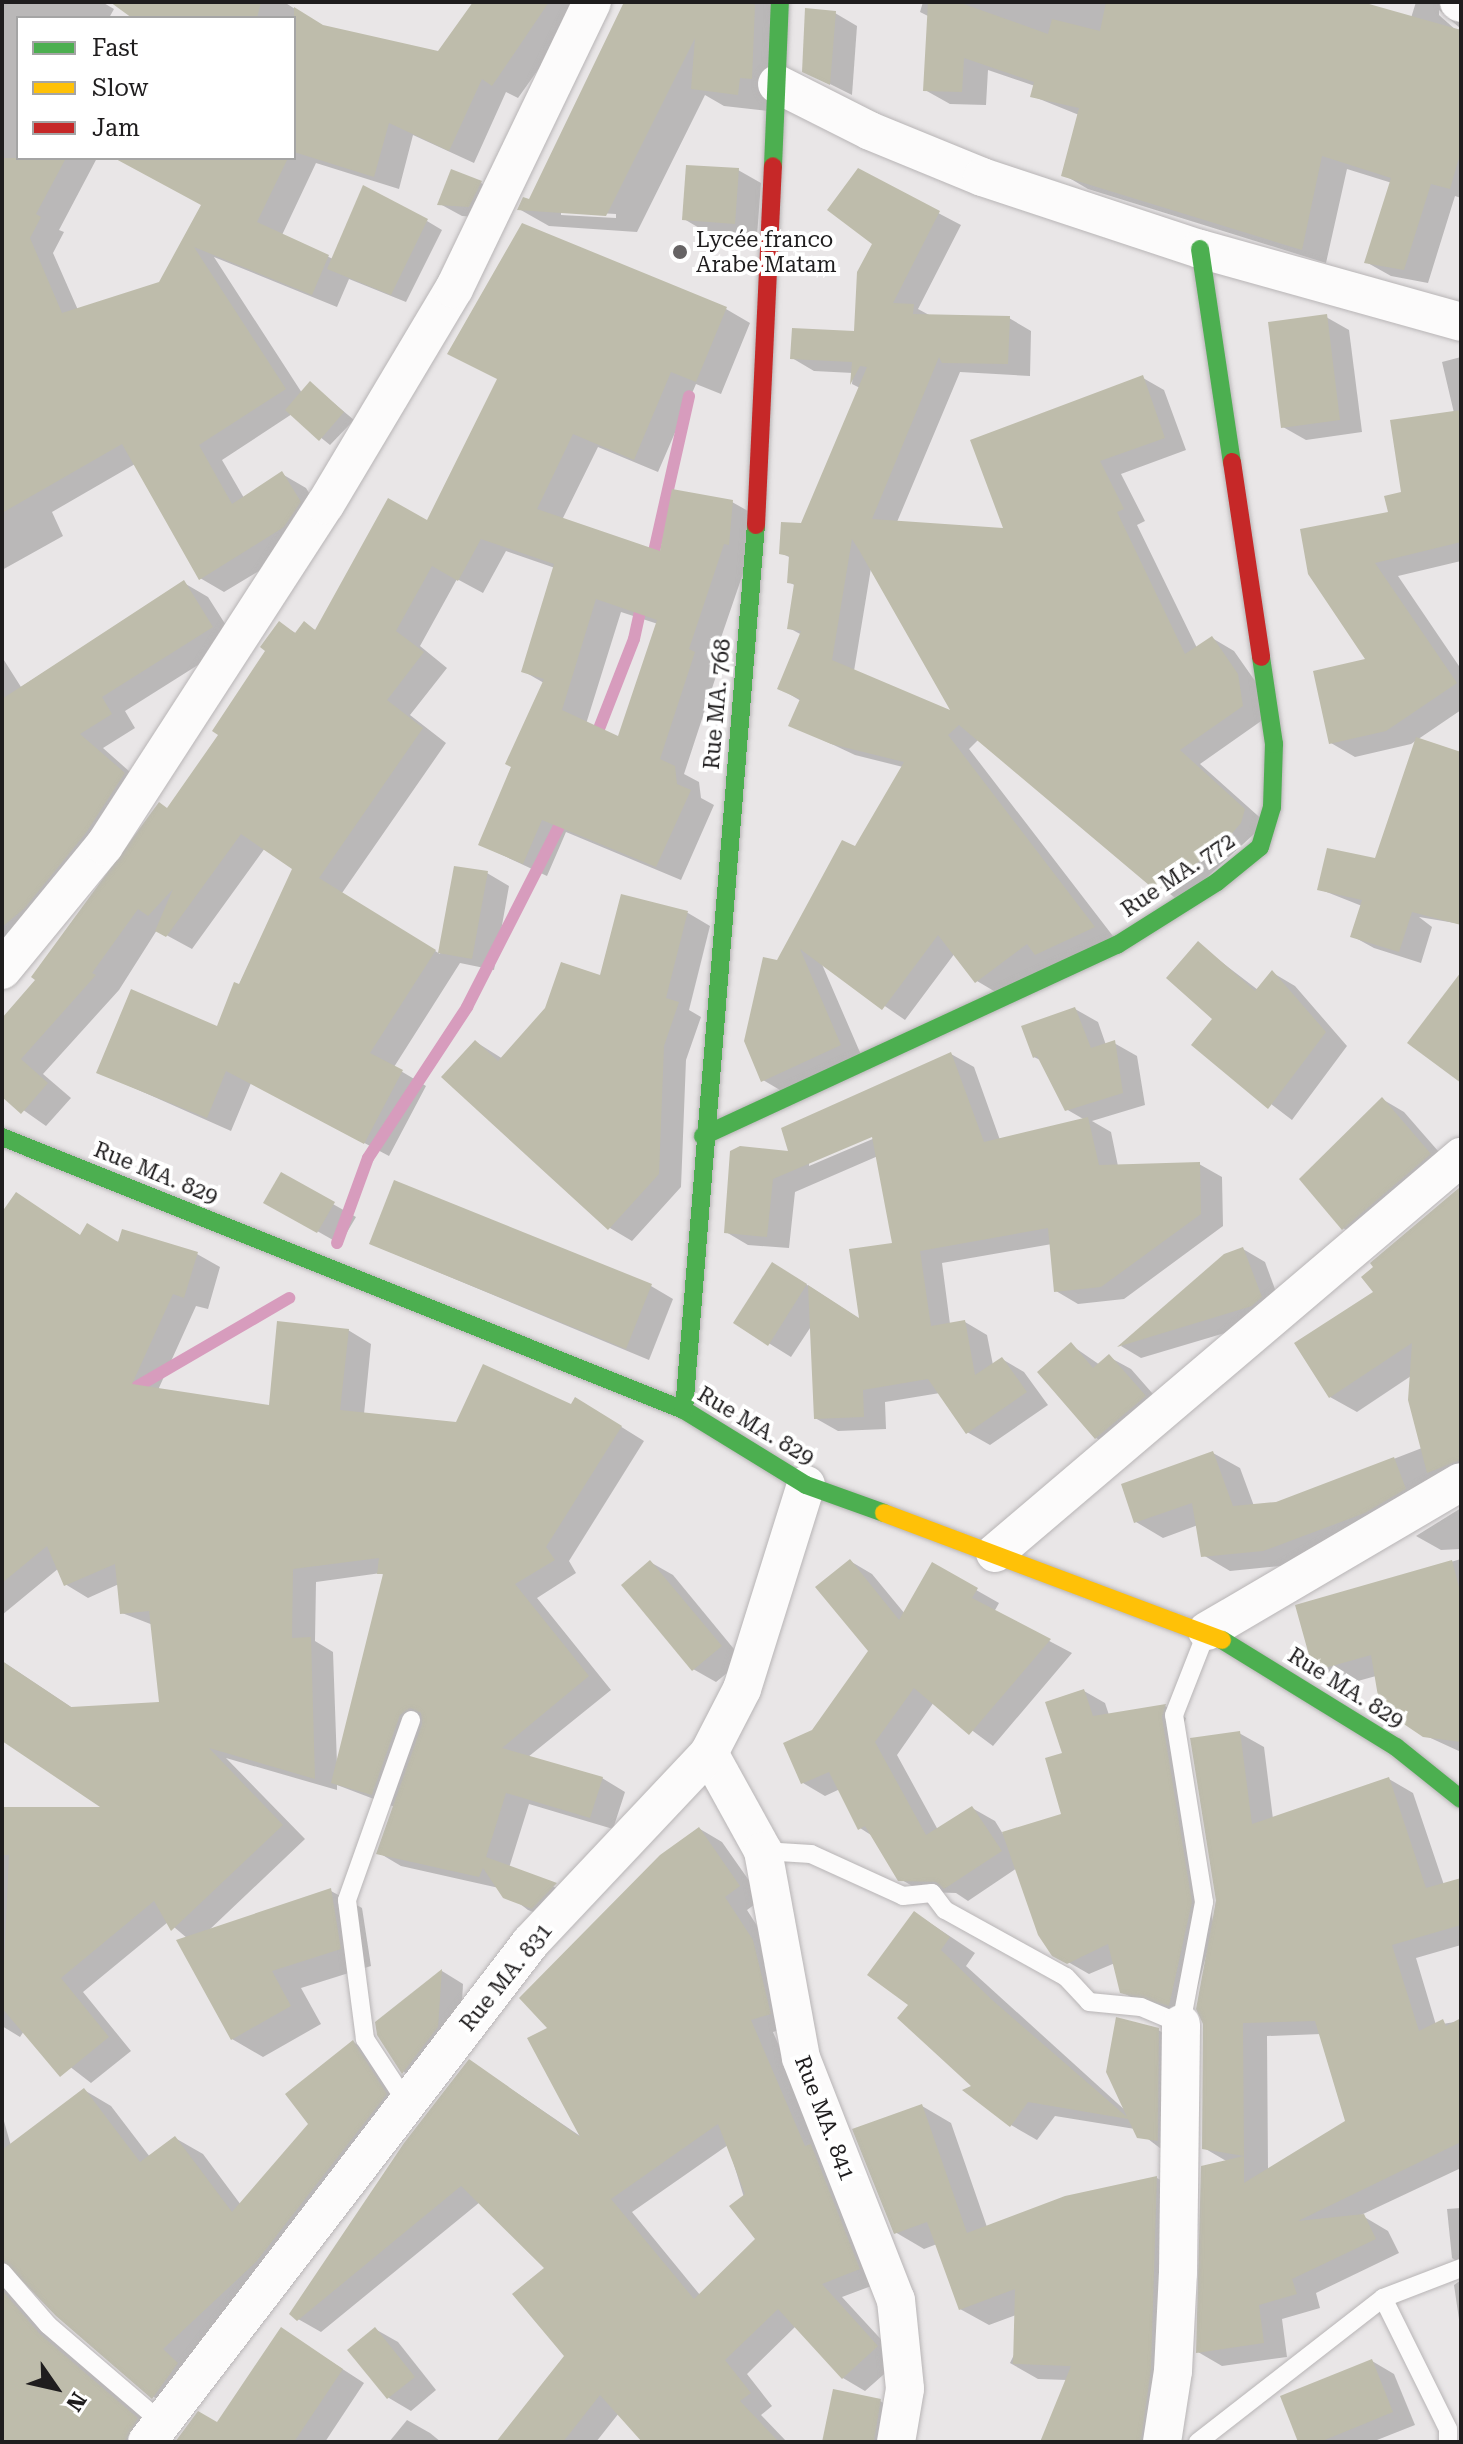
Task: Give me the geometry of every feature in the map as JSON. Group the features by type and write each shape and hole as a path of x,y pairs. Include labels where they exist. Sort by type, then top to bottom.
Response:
{"street":[{"path":"2,970 104,846 325,505 454,289 592,2"},
{"name":"Rue MA. 768","path":"684,1410 703,1136 759,489 780,2"},
{"path":"777,84 870,131 982,177 1200,249 1461,322"},
{"name":"Rue MA. 772","path":"703,1136 1117,945 1217,882 1260,847 1272,807 1274,744 1200,249"},
{"name":"Rue MA. 829","path":"2,1137 684,1410 806,1485 1207,1631 1396,1747 1461,1799"},
{"path":"995,1553 1461,1157"},
{"path":"1207,1631 1461,1482"},
{"name":"Rue MA. 831","path":"154,2432 531,1942 709,1753 742,1689 806,1485"},
{"name":"Rue MA. 841","path":"709,1753 763,1851 801,2058 896,2300 905,2389 896,2442"},
{"path":"1162,2442 1173,2371 1177,2287 1181,2024"}],"lane":[{"path":"763,1851 811,1854 903,1896 932,1893 945,1910 1066,1977 1089,2002 1141,2007 1181,2024 1204,1902 1174,1715 1207,1631"},
{"path":"407,2103 365,2039 347,1900 411,1720"},
{"path":"1198,2442 1383,2298 1461,2268"},
{"path":"2,2272 48,2325 154,2432"},
{"path":"1383,2298 1448,2429 1448,2442"}],"building":[{"path":"110,2 261,2 258,16 129,16"},
{"path":"473,2 549,2 492,86 482,79 449,151 389,123 374,177 296,153 294,7 323,25 438,51"},
{"path":"624,2 750,2 755,5 752,79 740,78 738,95 691,89 695,38 606,216 517,210 523,197 529,199"},
{"path":"928,2 958,2 1048,34 1052,19 1100,31 1106,2 1362,2 1461,30 1461,151 1450,189 1431,184 1404,270 1364,263 1391,178 1322,156 1302,250 1061,176 1079,108 1030,97 1034,82 964,58 962,92 923,91"},
{"path":"805,8 836,11 830,85 802,72"},
{"path":"2,158 65,160 36,214 41,217 30,238 62,313 159,282 201,205 118,160 287,160 257,222 329,255 312,295 194,247 286,389 199,445 232,504 282,471 301,502 284,527 199,580 122,444 2,513"},
{"path":"686,165 739,168 735,224 682,220"},
{"path":"858,168 940,211 893,303 914,304 913,314 1010,316 1008,364 942,363 939,357 872,519 1003,528 970,440 1143,375 1165,438 1100,461 1124,509 1117,512 1185,654 1212,636 1238,674 1243,706 1180,750 1245,809 1241,823 1219,848 1156,891 959,725 948,735 1095,927 1035,955 1027,944 975,983 938,935 882,1010 800,949 841,1045 761,1082 744,1041 763,957 777,960 842,840 855,846 904,762 831,744 788,726 800,699 777,689 801,631 787,629 794,584 787,583 789,556 779,554 781,522 801,523 867,367 860,366 850,385 852,362 790,359 792,328 854,331 857,272 872,244 827,210","holes":["852,539 950,710 832,660"]},
{"path":"451,169 482,181 469,207 437,205"},
{"path":"363,185 428,219 391,295 327,269"},
{"path":"522,223 727,307 696,382 671,372 634,460 573,434 537,509 660,551 672,489 733,500 729,545 724,544 689,649 695,652 660,759 675,766 677,784 691,790 656,867 542,820 523,864 478,845 511,767 505,764 544,679 521,672 554,564 481,539 458,581 432,566 396,631 424,652 387,700 423,728 319,878 436,950 370,1053 403,1070 364,1144 226,1071 207,1118 96,1073 131,989 217,1026 234,982 239,984 292,869 241,834 166,937 155,931 173,889 148,916 138,909 92,973 96,975 21,1059 48,1083 21,1114 2,1097 2,1018 35,980 31,977 159,802 167,808 218,735 212,731 265,651 260,647 279,621 295,633 304,621 315,630 388,498 427,520 497,379 447,354","holes":["596,599 657,620 618,736 562,710"]},
{"path":"1327,314 1340,420 1281,428 1268,322"},
{"path":"310,381 344,412 319,441 285,410"},
{"path":"1461,410 1461,542 1375,563 1457,683 1386,731 1329,744 1313,671 1365,659 1308,574 1300,529 1388,512 1384,496 1401,492 1390,420"},
{"path":"184,580 213,627 102,697 112,714 80,734 125,773 86,833 25,908 2,927 2,699"},
{"path":"1416,737 1461,752 1461,925 1412,912 1399,952 1350,937 1362,900 1317,890 1327,848 1375,858"},
{"path":"454,866 488,871 472,959 438,953"},
{"path":"621,894 688,911 666,998 679,1002 664,1046 659,1174 608,1230 441,1077 475,1040 498,1061 545,1008 561,962 600,975"},
{"path":"1198,941 1255,991 1272,970 1326,1032 1268,1109 1191,1045 1212,1019 1166,978"},
{"path":"1461,972 1461,1083 1407,1043"},
{"path":"1075,1007 1091,1048 1115,1040 1123,1093 1065,1111 1037,1056 1033,1058 1021,1026"},
{"path":"951,1052 984,1142 1088,1117 1099,1165 1200,1162 1201,1214 1101,1287 1054,1292 1048,1228 920,1251 931,1326 965,1320 975,1375 1002,1357 1027,1392 966,1434 928,1379 863,1390 864,1417 814,1419 808,1285 859,1318 849,1249 892,1243 872,1137 773,1179 767,1237 724,1233 730,1151 740,1146 788,1151 781,1128"},
{"path":"1382,1097 1431,1154 1342,1230 1299,1179"},
{"path":"281,1172 335,1202 317,1233 263,1203"},
{"path":"394,1180 652,1284 626,1349 369,1244"},
{"path":"1460,1187 1461,1460 1427,1473 1408,1400 1412,1343 1329,1398 1294,1343 1373,1292 1361,1277 1373,1267 1370,1263"},
{"path":"16,1192 80,1235 87,1223 118,1242 122,1229 198,1252 184,1298 173,1294 132,1384 269,1405 277,1321 349,1329 340,1410 456,1422 483,1364 571,1404 575,1397 622,1426 546,1547 555,1560 515,1584 589,1676 502,1748 603,1777 590,1818 506,1793 486,1857 557,1883 532,1909 503,1898 483,1868 479,1877 376,1854 422,1724 421,1713 410,1708 400,1715 372,1795 331,1783 383,1574 377,1574 379,1558 293,1569 292,1638 311,1637 315,1779 209,1748 283,1825 171,1931 154,1901 61,1978 109,2037 60,2077 2,2008 9,1855 2,1855 2,1807 100,1807 2,1741 2,1661 71,1707 159,1702 149,1611 120,1614 115,1564 64,1586 47,1546 2,1583 2,1212"},
{"path":"1243,1247 1262,1297 1252,1306 1117,1347 1224,1254"},
{"path":"772,1262 807,1284 768,1346 733,1323"},
{"path":"1071,1342 1093,1368 1109,1354 1146,1396 1095,1439 1037,1372"},
{"path":"1213,1451 1233,1506 1276,1502 1394,1457 1406,1489 1365,1513 1263,1551 1201,1557 1192,1503 1134,1523 1121,1484"},
{"path":"850,1559 899,1620 932,1562 978,1588 972,1598 1051,1639 969,1735 914,1688 875,1742 926,1835 972,1806 1002,1851 944,1889 936,1882 898,1881 865,1826 858,1830 829,1772 801,1784 783,1743 812,1730 868,1651 815,1587"},
{"path":"650,1560 722,1646 692,1671 621,1585"},
{"path":"1452,1560 1461,1595 1461,1742 1423,1737 1380,1708 1371,1655 1318,1670 1312,1666 1295,1605"},
{"path":"1084,1689 1093,1716 1166,1704 1162,1717 1192,1902 1169,2006 1120,1993 1108,1944 1067,1964 1052,1956 1038,1935 1002,1832 1061,1814 1045,1758 1062,1753 1045,1702"},
{"path":"1240,1731 1252,1824 1389,1777 1426,1888 1461,1878 1461,1925 1392,1945 1419,2031 1443,2019 1446,2026 1461,2018 1461,2142 1298,2221 1364,2214 1376,2239 1292,2279 1297,2294 1259,2305 1264,2343 1196,2353 1201,2166 1244,2156 1202,2149 1203,2024 1196,2009 1216,1901 1190,1738","holes":["1315,2021 1345,2121 1244,2183 1243,2023"]},
{"path":"699,1827 740,1886 725,1897 753,1940 771,2014 751,2020 805,2146 811,2144 860,2269 822,2284 878,2346 842,2379 778,2309 725,2360 751,2393 740,2401 779,2442 642,2442 600,2395 563,2442 496,2442 564,2356 512,2294 544,2268 461,2186 297,2321 289,2314 404,2143 469,2059 580,2137 527,2038 547,2028 519,1998 660,1855","holes":["718,2124 745,2194 729,2206 755,2239 694,2299 611,2199"]},
{"path":"331,1888 341,1949 272,1971 291,2006 231,2040 176,1940"},
{"path":"914,1911 950,1937 941,1950 991,1999 1127,2117 1106,2072 1116,2017 1159,2028 1158,2141 1137,2138 1128,2119 1028,2102 1010,2127 962,2090 971,2086 897,2018 908,2005 867,1975"},
{"path":"442,1969 438,2027 402,2074 377,2035 375,2022"},
{"path":"353,2040 387,2094 256,2262 163,2349 178,2363 152,2399 56,2316 2,2260 2,2150 84,2088 140,2162 175,2136 232,2212 308,2124 285,2094"},
{"path":"922,2104 967,2233 1065,2196 1157,2176 1151,2369 1141,2442 1040,2442 1071,2366 1013,2364 1015,2289 959,2310 927,2222 894,2234 852,2129"},
{"path":"2,2290 40,2334 138,2418 125,2442 2,2442"},
{"path":"281,2327 343,2369 294,2442 175,2442 198,2411 217,2422"},
{"path":"375,2327 415,2377 387,2399 347,2350"},
{"path":"1372,2359 1393,2412 1320,2442 1298,2442 1280,2396"},
{"path":"833,2389 881,2399 874,2442 822,2442"}],"waterway":[{"path":"651,565 689,396"},
{"path":"595,739 634,639 643,598"},
{"path":"337,1243 368,1158 467,1007 566,813"},
{"path":"126,1393 289,1298"}],"traffic: fast":[{"path":"773,166 780,2"},
{"path":"1200,249 1232,462"},
{"path":"684,1410 756,525"},
{"path":"703,1136 1117,945 1217,882 1260,847 1272,807 1274,744 1261,657"},
{"path":"2,1137 684,1410 806,1485 884,1513"},
{"path":"1222,1640 1396,1747 1461,1799"}],"traffic: slow":[{"path":"884,1513 1222,1640"}],"traffic: jam":[{"path":"756,525 773,166"},
{"path":"1232,462 1261,657"}],"place":[{"name":"Lycée franco Arabe Matam","path":"680,252"}]}
